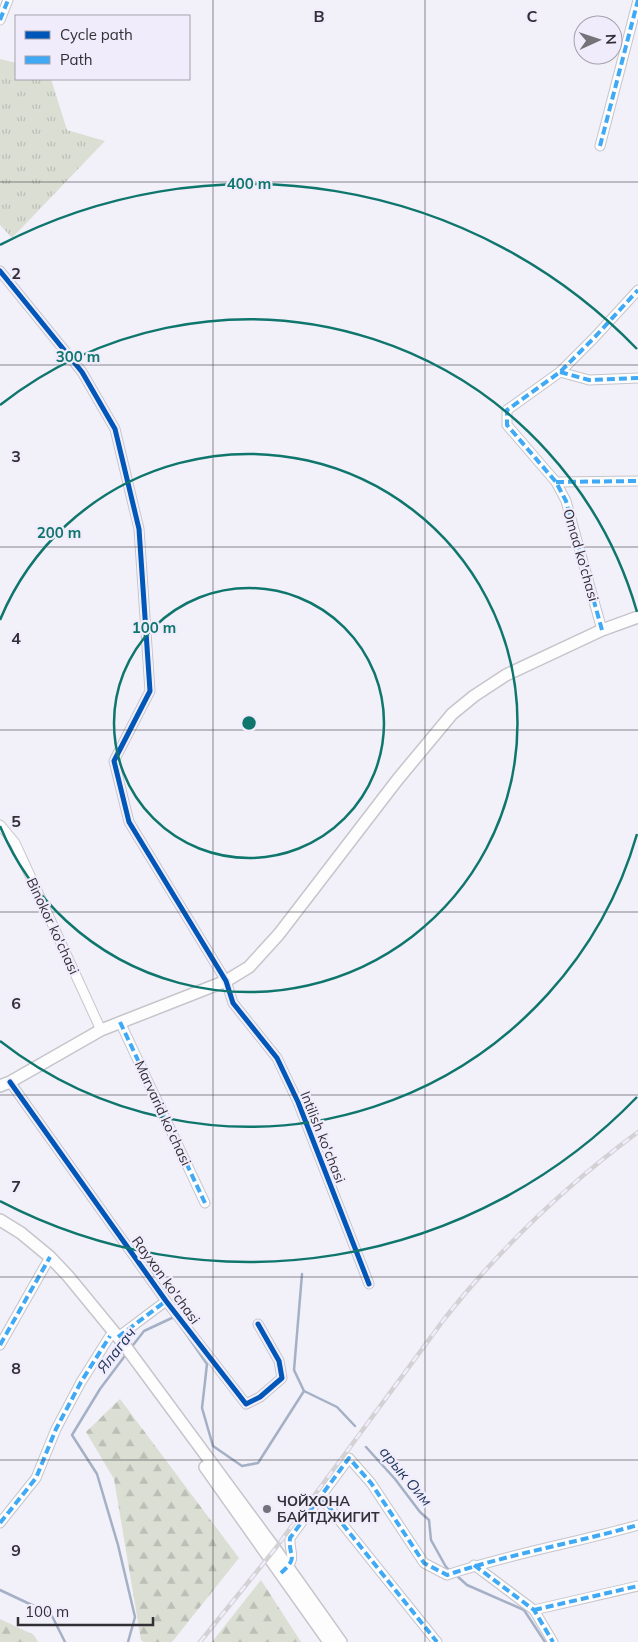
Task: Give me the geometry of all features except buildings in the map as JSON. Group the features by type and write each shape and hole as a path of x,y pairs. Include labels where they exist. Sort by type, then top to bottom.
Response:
{"main road":[{"path":"5,1084 101,1030 226,981 248,967 279,934 398,779 452,714 474,696 506,675 602,630 638,617"},
{"path":"0,1220 21,1233 49,1261 117,1339 285,1570 341,1642"},
{"path":"0,1228 49,1261"},
{"path":"285,1570 329,1642"}],"street":[{"path":"0,20 8,0"},
{"path":"600,146 638,0"},
{"name":"Intilish ko'chasi","path":"0,271 82,372 115,429 139,529 150,691 114,761 129,822 226,981 233,1002 277,1058 298,1102 369,1284"},
{"name":"Omad ko'chasi","path":"602,630 566,501 556,482 507,425 507,410 560,372 638,290"},
{"path":"560,372 589,380 638,378"},
{"path":"556,482 638,481"},
{"name":"Binokor ko'chasi","path":"0,826 15,843 101,1030"},
{"name":"Marvarid ko'chasi","path":"120,1022 206,1203"},
{"name":"Rayxon ko'chasi","path":"5,1084 166,1301 246,1404 260,1397 282,1378 279,1362 258,1324"},
{"path":"0,1345 49,1261"},
{"path":"0,1523 36,1478 56,1429 82,1382 117,1339 166,1301"},
{"path":"285,1570 292,1563 293,1556 289,1546 290,1538 349,1458 371,1483 424,1563 447,1575 472,1566 592,1538 638,1525"},
{"path":"320,1496 436,1642"},
{"path":"472,1566 534,1610 553,1642"},
{"path":"534,1610 638,1586"}],"green space":[{"path":"0,59 15,63 15,80 51,80 67,130 105,141 12,238 0,225"},
{"path":"120,1399 239,1558 172,1642 144,1642 141,1640 114,1479 86,1432"},
{"path":"261,1580 301,1642 212,1642"},
{"path":"0,1619 34,1635 38,1642 0,1642"}],"waterway":[{"name":"арык Оим","path":"302,1274 294,1370 304,1391 337,1407 355,1426"},
{"name":"Ялагач","path":"130,1349 144,1331 175,1318"},
{"name":"Ялагач","path":"182,1328 207,1364 202,1408 213,1446 242,1466 258,1463 304,1391"},
{"name":"Ялагач","path":"127,1353 100,1389 72,1435 97,1474 118,1545 135,1617 128,1642"},
{"name":"арык Оим","path":"366,1447 395,1479 420,1512 429,1520 431,1540 446,1567 451,1572"},
{"name":"арык Оим","path":"456,1575 467,1585 524,1610 545,1642"},
{"name":"Ялагач","path":"0,1590 51,1614 65,1642"}],"railway":[{"path":"200,1642 275,1549 445,1318 489,1266 559,1196 638,1132"}],"marked path":[{"path":"0,20 8,0"},
{"path":"600,146 638,0"},
{"path":"602,630 566,501 556,482 507,425 507,410 560,372 638,290"},
{"path":"560,372 589,380 638,378"},
{"path":"556,482 638,481"},
{"path":"120,1022 205,1203"},
{"path":"0,1345 50,1257"},
{"path":"118,1337 166,1301"},
{"path":"0,1523 36,1478 56,1429 81,1382 110,1336"},
{"path":"281,1573 292,1560 290,1538 349,1458 371,1483 424,1563 447,1575 494,1561 638,1525"},
{"path":"320,1496 437,1642"},
{"path":"474,1565 534,1610 553,1642"},
{"path":"534,1610 638,1586"}],"cycle path":[{"path":"0,271 82,372 115,429 139,529 150,691 114,761 129,822 226,981 233,1003 277,1058 298,1102 369,1284"},
{"path":"10,1082 166,1301 246,1404 260,1397 282,1378 279,1361 258,1324"}],"place":[{"name":"ЧОЙХОНА БАЙТДЖИГИТ","path":"267,1509"}]}
